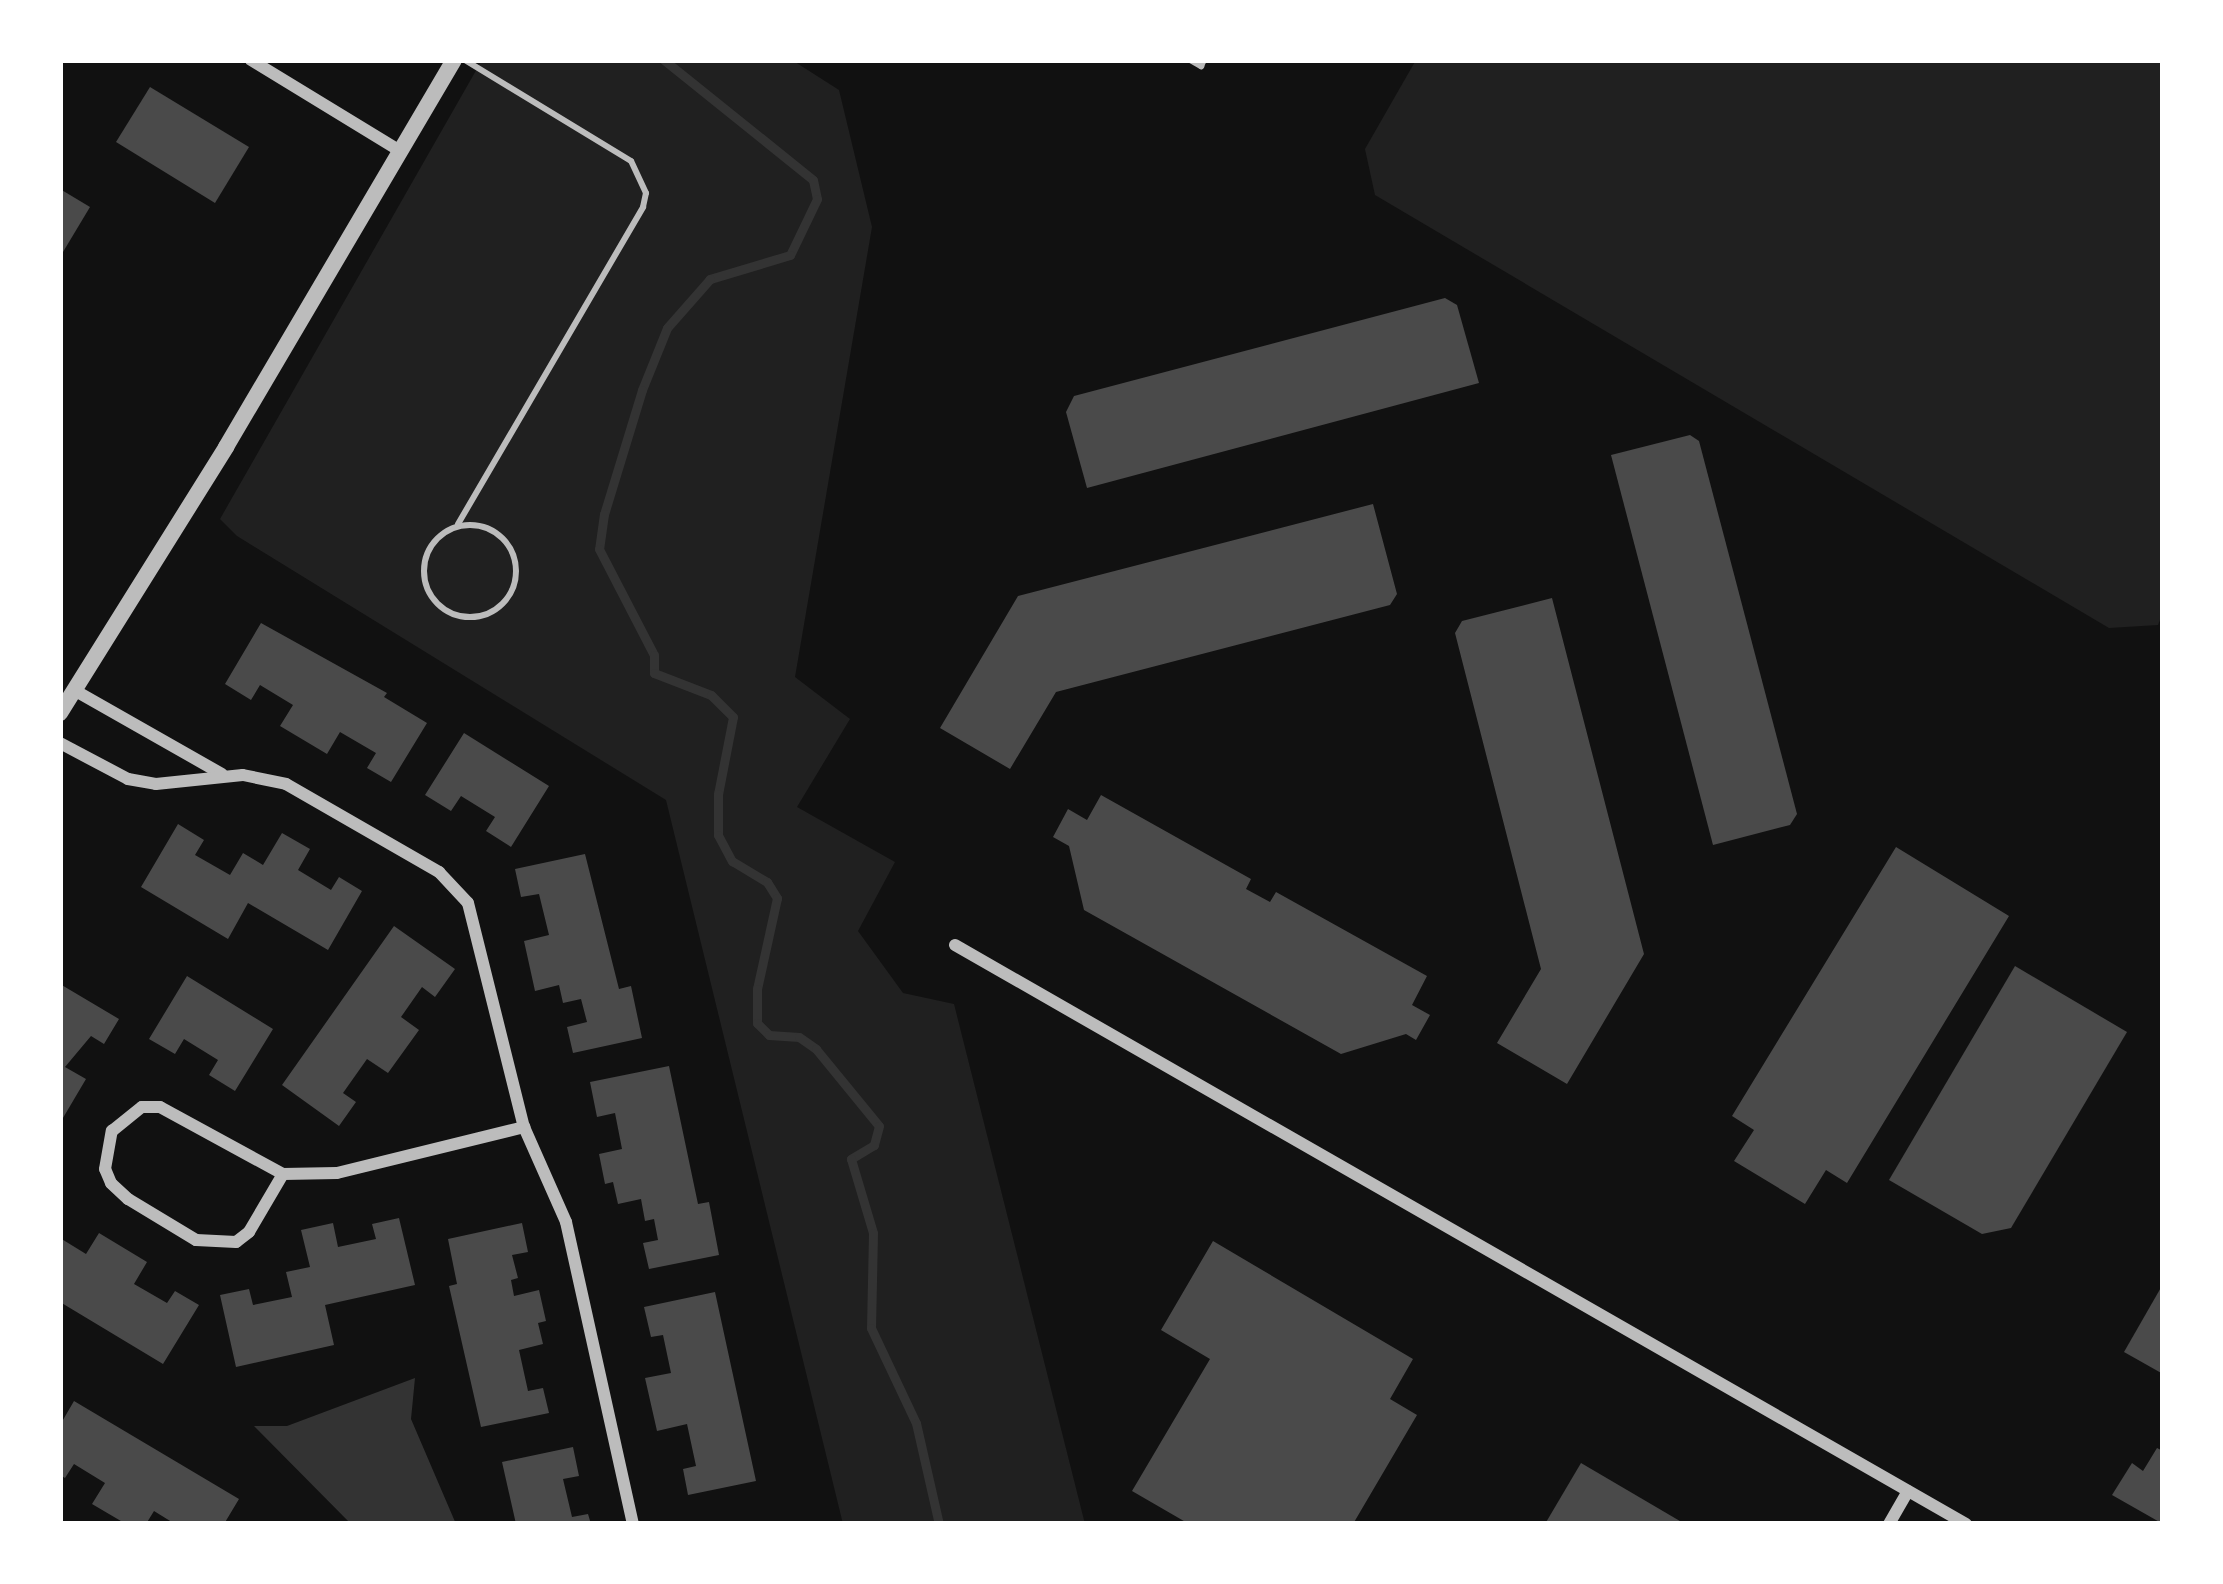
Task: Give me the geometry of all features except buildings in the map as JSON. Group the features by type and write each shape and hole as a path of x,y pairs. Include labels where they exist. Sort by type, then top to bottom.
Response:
{"street":[{"path":"251,60 400,151"},
{"path":"60,711 454,60"},
{"path":"74,690 223,775"},
{"path":"60,743 128,779 156,784 223,775 286,784 454,884 477,924 524,1127 566,1222 633,1524"},
{"path":"955,944 1966,1524"},
{"path":"283,1174 250,1232 215,1244 196,1240 128,1199 104,1169 105,1150 124,1117 142,1107 160,1107 283,1174 337,1173 524,1127"},
{"path":"1889,1524 1908,1491"}],"lane":[{"path":"458,524 490,530 511,550 515,565 515,579 501,604 475,616 445,609 426,585 427,554 443,532 458,524 644,207 646,193 631,161 465,60"},
{"path":"1190,60 1201,65 1204,60"}],"shaded area":[{"path":"482,60 792,60 839,90 872,227 795,677 850,719 797,807 895,862 858,931 903,993 954,1004 1085,1524 843,1524 666,800 237,536 220,519"},
{"path":"1416,60 2163,60 2163,612 2158,625 2109,628 1375,195 1365,149"},
{"path":"415,1378 411,1419 456,1524 351,1524 254,1426 287,1426"}],"waterway":[{"path":"664,60 813,180 817,199 790,255 710,279 667,328 642,390 604,514 599,549 654,655 654,673 711,695 733,717 718,794 718,835 732,861 767,882 777,898 757,989 757,1023 769,1035 799,1037 816,1049 879,1126 874,1145 851,1159 873,1233 871,1328 916,1423 939,1524"}]}
